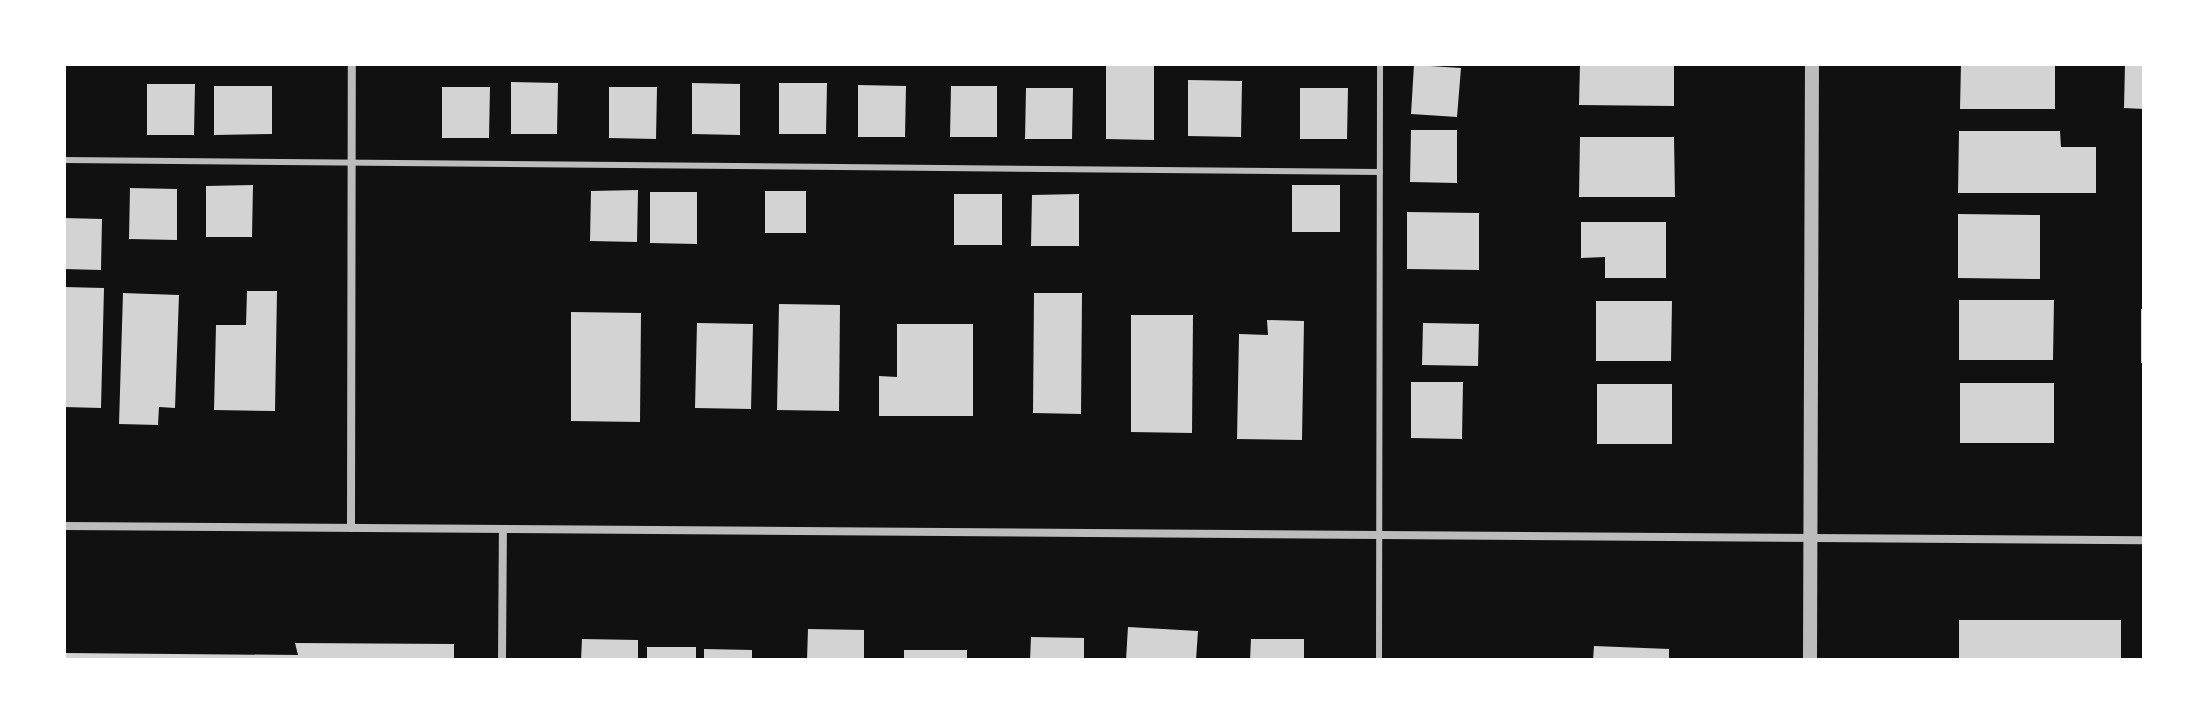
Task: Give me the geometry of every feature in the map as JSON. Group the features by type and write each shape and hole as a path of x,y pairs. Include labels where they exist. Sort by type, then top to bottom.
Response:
{"street":[{"path":"351,528 352,64"},
{"path":"1810,660 1812,64"},
{"path":"64,526 2144,540"},
{"path":"502,660 503,529"}],"lane":[{"path":"1379,660 1380,64"},
{"path":"64,160 1380,172"}],"building":[{"path":"1106,64 1154,64 1154,140 1106,139"},
{"path":"1580,64 1674,64 1674,106 1579,105"},
{"path":"1961,64 2055,64 2055,109 1960,109"},
{"path":"2125,64 2144,64 2144,109 2124,108"},
{"path":"1414,65 1461,68 1457,117 1411,114"},
{"path":"1188,80 1242,81 1241,137 1188,136"},
{"path":"511,82 558,83 557,134 511,134"},
{"path":"692,83 740,84 740,135 692,134"},
{"path":"779,83 827,83 826,134 779,134"},
{"path":"147,84 195,84 194,135 147,135"},
{"path":"858,85 906,86 905,137 858,137"},
{"path":"214,86 272,86 272,134 214,135"},
{"path":"951,86 997,86 997,137 950,137"},
{"path":"442,87 490,87 489,138 442,138"},
{"path":"609,87 657,87 656,139 609,138"},
{"path":"1026,88 1073,88 1072,139 1025,139"},
{"path":"1300,88 1348,88 1347,139 1300,139"},
{"path":"1411,130 1457,130 1457,183 1410,182"},
{"path":"1959,131 2060,131 2061,147 2096,147 2096,193 1958,193"},
{"path":"1580,137 1674,137 1675,197 1579,197"},
{"path":"253,185 252,237 206,237 206,186"},
{"path":"1292,185 1340,185 1340,232 1292,232"},
{"path":"130,188 177,189 177,240 129,239"},
{"path":"638,190 637,242 590,241 591,191"},
{"path":"765,191 806,191 806,233 765,233"},
{"path":"650,192 697,192 697,244 650,243"},
{"path":"954,194 1002,194 1002,245 954,245"},
{"path":"1079,194 1079,246 1031,246 1032,195"},
{"path":"1407,212 1479,213 1479,270 1407,269"},
{"path":"1958,214 2040,215 2040,279 1958,278"},
{"path":"64,218 102,219 101,270 64,269"},
{"path":"1581,222 1666,222 1666,278 1605,278 1605,257 1581,258"},
{"path":"64,287 104,288 101,408 64,407"},
{"path":"247,291 277,291 275,411 214,410 216,325 246,325"},
{"path":"123,293 179,295 175,408 159,407 158,425 119,424"},
{"path":"1034,293 1082,293 1081,414 1033,413"},
{"path":"1959,300 2054,300 2053,360 1959,360"},
{"path":"1596,301 1672,301 1671,361 1596,361"},
{"path":"779,304 840,305 839,411 777,410"},
{"path":"2141,309 2144,309 2144,363 2141,363"},
{"path":"571,312 641,313 640,422 571,421"},
{"path":"1131,315 1193,315 1192,433 1131,432"},
{"path":"1267,320 1304,321 1302,440 1237,439 1239,334 1268,335"},
{"path":"697,323 753,324 751,409 695,408"},
{"path":"1423,323 1479,324 1478,366 1422,365"},
{"path":"897,324 973,324 973,416 879,416 879,376 897,377"},
{"path":"1411,382 1463,382 1462,439 1411,438"},
{"path":"1960,383 2054,383 2054,443 1960,443"},
{"path":"1597,384 1672,384 1672,444 1597,444"},
{"path":"1959,620 2121,620 2121,660 1959,660"},
{"path":"1128,627 1198,631 1196,660 1126,660"},
{"path":"808,629 864,630 864,660 807,660"},
{"path":"1031,637 1084,638 1084,660 1030,660"},
{"path":"582,639 638,640 638,660 581,660"},
{"path":"1251,639 1304,639 1304,660 1250,660"},
{"path":"295,643 454,644 454,660 64,660 64,653 298,655"},
{"path":"1594,646 1669,649 1669,660 1593,660"},
{"path":"647,647 696,647 696,660 647,660"},
{"path":"704,649 752,650 752,660 704,660"},
{"path":"904,650 967,650 967,660 904,660"}]}
